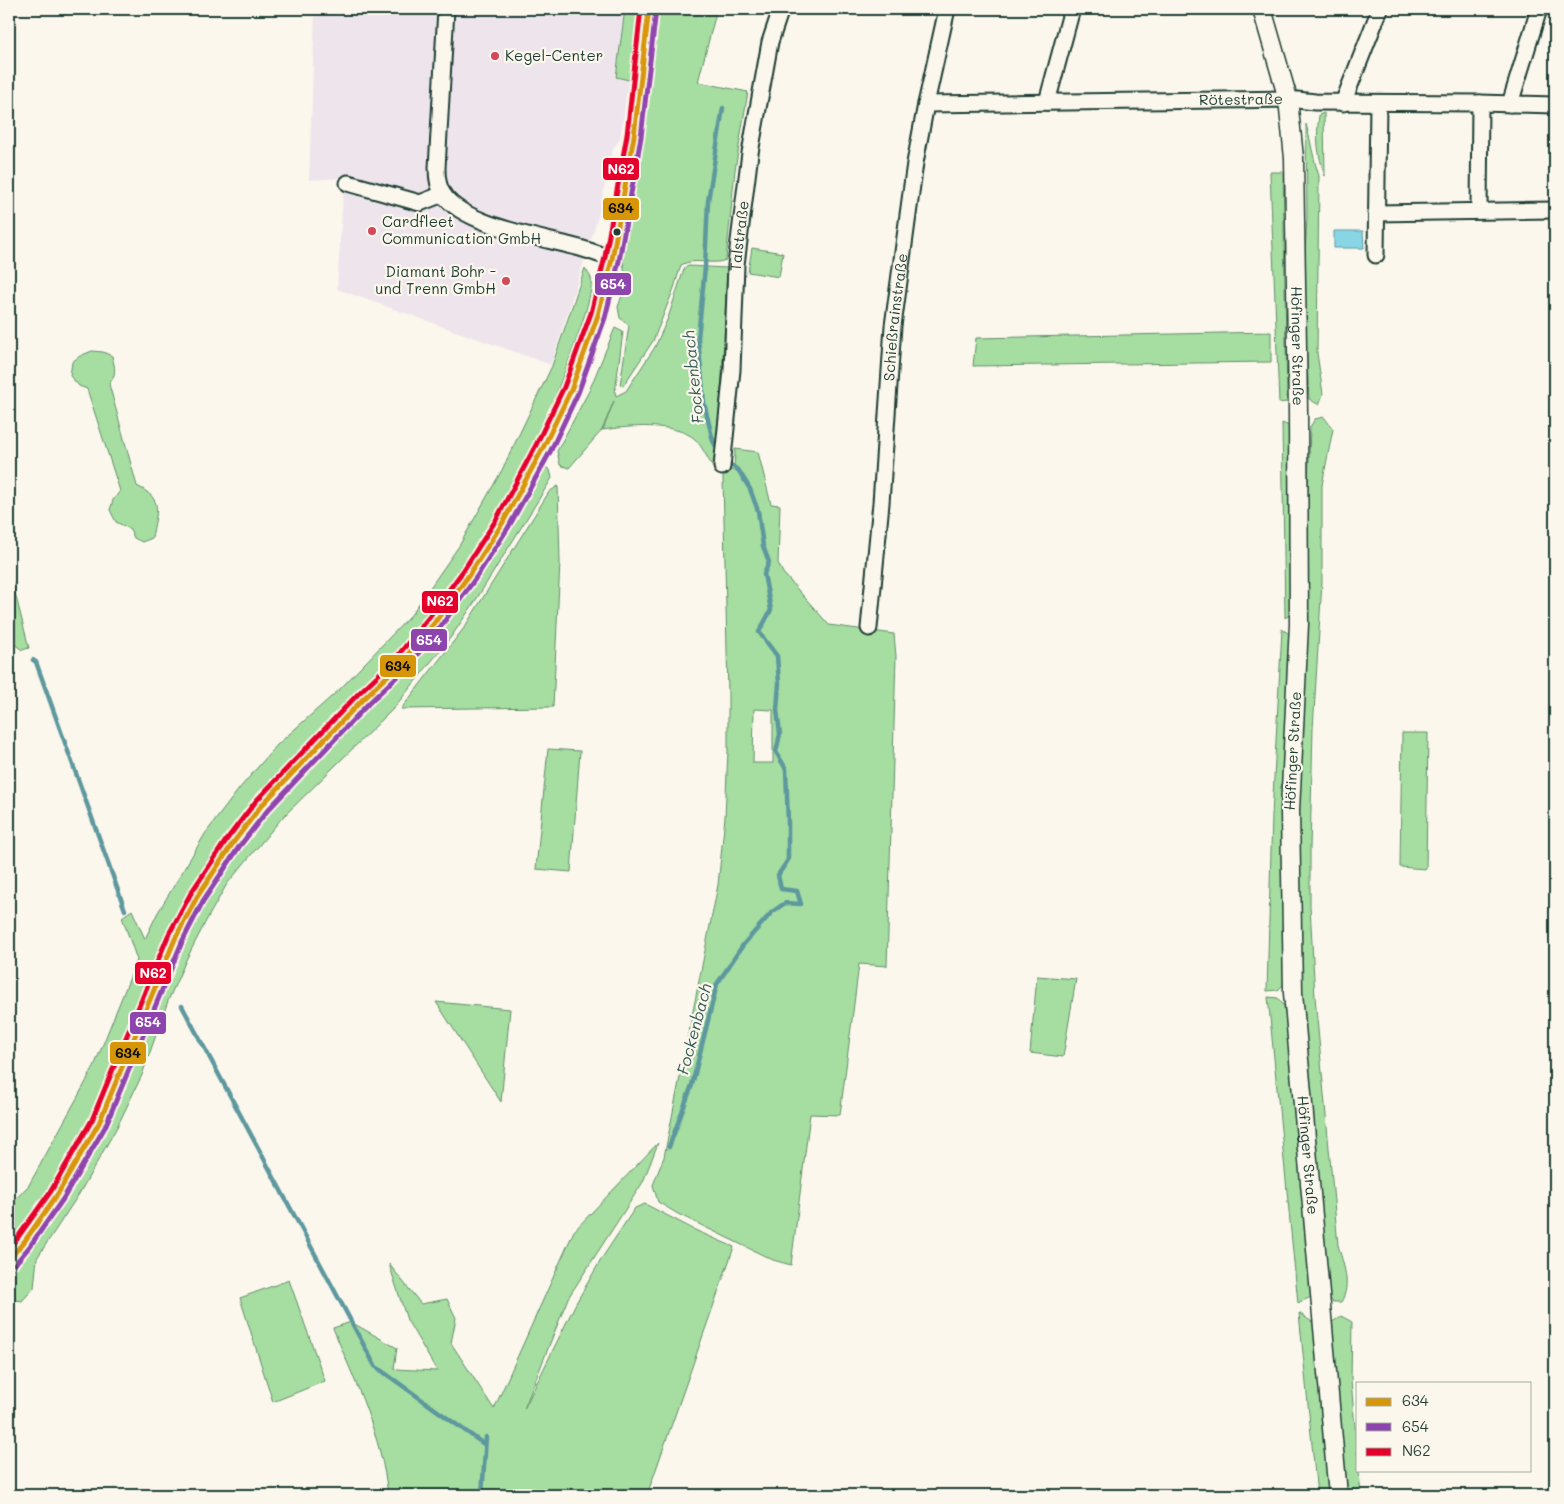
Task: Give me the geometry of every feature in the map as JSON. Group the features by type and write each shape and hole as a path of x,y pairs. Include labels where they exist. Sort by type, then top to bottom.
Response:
{"street":[{"path":"446,9 436,168 438,182 443,194 458,208 477,219 575,246 612,259"},
{"path":"9,1259 24,1242 57,1195 99,1123 176,939 197,898 233,843 261,806 364,698 400,664 435,622 469,575 502,524 544,448 571,390 598,315 612,259 634,136 649,9"},
{"name":"Talstraße","path":"722,466 732,370 736,265 750,153 770,42 781,9"},
{"name":"Schießrainstraße","path":"869,628 882,503 893,326 926,104 947,9"},
{"path":"1046,102 1072,9"},
{"name":"Höfinger Straße","path":"1262,9 1288,99 1294,158 1299,624 1290,811 1293,993 1338,1495"},
{"path":"1343,102 1380,9"},
{"path":"1510,104 1539,9"},
{"name":"Rötestraße","path":"926,104 1288,99 1315,102 1555,105"},
{"path":"1376,255 1378,102"},
{"path":"1479,210 1480,103"},
{"path":"348,184 420,203 443,194"},
{"path":"1376,213 1555,210"}],"shaded area":[{"path":"315,9 625,9 615,77 629,80 620,139 613,149 598,217 551,365 337,289 344,178 309,180"}],"green space":[{"path":"625,9 641,9 629,80 616,77"},
{"path":"660,9 717,9 698,82 748,92 735,170 726,260 721,262 692,262 681,265 653,341 623,386 620,385 629,325 620,318 618,307 626,284 622,253 648,107"},
{"path":"1324,113 1325,176 1317,139 1319,115"},
{"path":"1306,124 1319,176 1317,353 1323,394 1319,405 1309,399 1303,285 1307,218"},
{"path":"1270,172 1283,172 1287,402 1279,403"},
{"path":"752,248 783,253 779,277 748,272"},
{"path":"688,266 727,268 716,473 698,442 676,430 651,427 625,427 603,430 614,401 602,430 569,468 560,465 557,451 589,391 615,328 623,332 616,396 626,391 655,347 668,318 684,269"},
{"path":"585,268 591,278 590,295 570,357 541,429 486,534 465,567 419,630 384,670 270,784 251,805 218,851 188,898 163,948 112,1072 80,1140 40,1205 9,1245 9,1206 29,1185 93,1069 137,960 122,917 132,910 145,939 157,914 205,834 239,789 277,745 340,689 411,615 459,546 502,470 552,366"},
{"path":"1271,332 1271,362 973,366 976,338"},
{"path":"92,351 103,352 112,356 115,371 109,384 137,486 152,496 155,502 156,514 152,538 142,542 134,538 130,529 116,522 110,510 113,500 120,491 87,389 79,386 70,376 72,362"},
{"path":"1324,417 1333,429 1322,485 1322,582 1313,729 1310,906 1315,997 1338,1245 1346,1281 1346,1288 1341,1302 1333,1302 1328,1297 1302,998 1297,826 1310,427 1315,419"},
{"path":"1282,423 1289,426 1292,518 1291,614 1285,618"},
{"path":"735,449 758,452 771,504 780,505 778,563 783,573 829,625 894,634 896,656 887,966 859,964 840,1115 810,1114 791,1265 773,1260 678,1214 658,1202 653,1185 664,1157 718,885 725,817 728,751 723,478 725,470 734,470","holes":["754,709 773,710 773,763 753,763"]},
{"path":"545,467 550,470 552,478 451,637 393,709 281,819 227,884 186,960 168,1001 142,1075 117,1127 79,1194 37,1258 34,1288 22,1301 9,1299 9,1272 31,1246 104,1129 134,1063 179,951 237,847 297,778 382,695 440,630 475,582"},
{"path":"558,486 560,562 553,707 401,709 464,628 549,492"},
{"path":"9,569 29,648 22,650 9,640"},
{"path":"1282,629 1289,634 1281,818 1285,983 1278,990 1267,991 1272,815"},
{"path":"1402,733 1428,733 1426,869 1400,867"},
{"path":"548,749 580,751 571,872 536,869"},
{"path":"1037,976 1076,979 1063,1057 1030,1053"},
{"path":"1268,997 1278,998 1287,1010 1311,1297 1298,1303"},
{"path":"436,1002 510,1009 501,1102"},
{"path":"658,1143 643,1182 568,1298 524,1409 576,1303 602,1258 635,1208 645,1204 697,1231 734,1247 647,1495 388,1495 385,1473 374,1431 333,1328 351,1322 397,1348 394,1369 437,1371 407,1320 389,1264 421,1304 447,1299 456,1318 451,1343 494,1409 574,1231"},
{"path":"289,1280 325,1381 273,1402 240,1298"},
{"path":"1299,1313 1315,1324 1329,1495 1317,1495"},
{"path":"1341,1316 1352,1322 1351,1381 1356,1438 1356,1472 1359,1472 1361,1495 1346,1495 1331,1323"}],"water":[{"path":"1334,231 1363,231 1364,248 1334,248"}],"waterway":[{"name":"Fockenbach","path":"719,452 713,441 704,403 698,338 705,267 708,201 723,108"},
{"name":"Fockenbach","path":"669,1147 692,1085 717,984 743,945 772,912 785,903 801,904 797,891 781,889 778,875 788,860 786,769 776,752 780,734 777,710 779,683 777,656 759,632 771,610 764,574 769,562 763,546 758,511 750,489 739,471 727,462"},
{"path":"9,641 13,645"},
{"path":"33,660 36,662 125,910"},
{"path":"182,1006 375,1366 485,1445"},
{"name":"Fockenbach","path":"482,1495 486,1437"}],"transit line":[{"name":"N62","path":"9,1248 51,1191 92,1120 168,936 191,893 227,839 256,801 359,693 395,659 429,617 463,571 496,520 536,445 564,387 591,313 605,257 627,135 641,9"},
{"name":"634","path":"9,1259 24,1242 57,1195 99,1123 175,939 197,897 233,843 261,806 364,698 400,664 435,622 469,575 502,524 543,448 571,390 598,315 612,259 634,136 649,9"},
{"name":"654","path":"15,1264 63,1199 105,1127 182,942 203,901 239,847 267,811 369,703 405,669 441,626 475,579 508,528 550,452 578,393 605,318 619,261 641,137 656,10"}],"place":[{"name":"Kegel-Center","path":"495,56"},
{"name":"Cardfleet Communication GmbH","path":"372,231"},
{"name":"Diamant Bohr - und Trenn GmbH","path":"506,281"}]}
